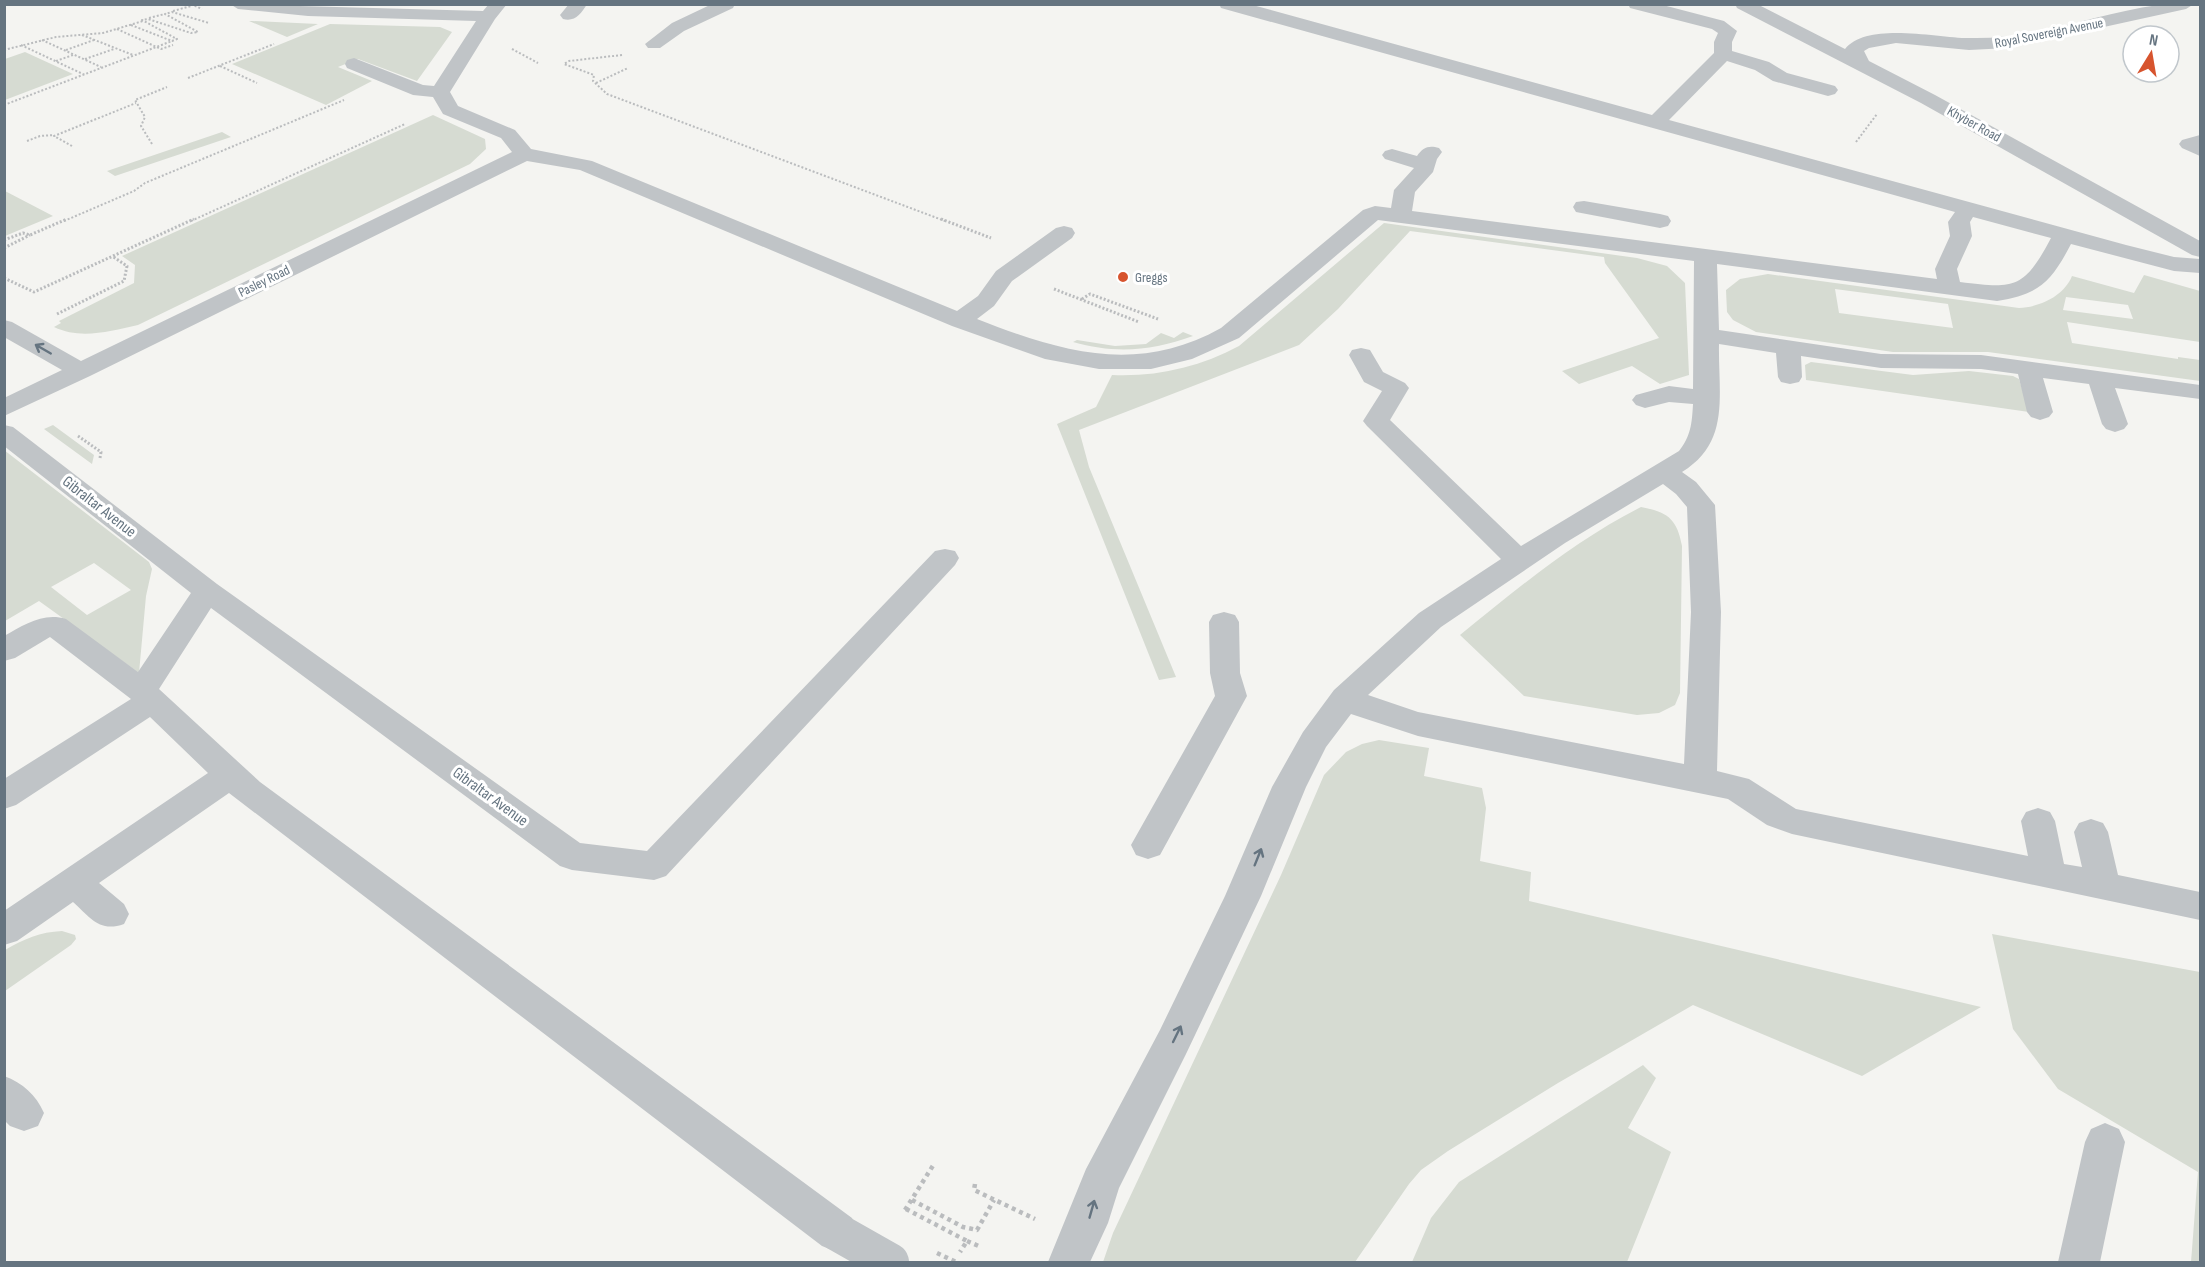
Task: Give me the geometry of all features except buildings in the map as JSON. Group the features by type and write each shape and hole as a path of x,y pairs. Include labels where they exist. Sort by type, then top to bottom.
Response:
{"lane":[{"path":"238,4 311,8 494,10"},
{"path":"654,44 678,27 727,4"},
{"path":"1227,4 2064,235 2174,264 2200,266"},
{"path":"1279,19 1301,4"},
{"path":"1636,4 1728,31 1723,42 1724,54 1656,122"},
{"path":"1729,4 1775,20"},
{"name":"Khyber Road","path":"1743,4 1860,62 2200,250"},
{"name":"Royal Sovereign Avenue","path":"1860,62 1854,50 1864,43 1896,38 1969,44 2008,44 2186,4"},
{"path":"440,92 494,10"},
{"path":"1724,54 1762,66 1780,77 1828,90"},
{"path":"354,64 420,91 440,92"},
{"path":"440,92 450,110 508,134 516,141 524,154 572,160 960,320 1047,351 1077,359 1136,363 1180,357 1209,346 1230,333 1371,215 1400,215 1997,294 2025,289 2038,279 2064,235"},
{"path":"2200,141 2189,144 2200,150"},
{"name":"Pasley Road","path":"4,408 524,154"},
{"path":"1392,155 1428,158 1423,172 1405,190 1400,215"},
{"path":"1582,240 1585,199 1596,188"},
{"path":"1584,207 1660,221"},
{"path":"1950,289 1946,269 1961,236 1959,222 1968,208"},
{"path":"960,320 986,301 1009,272 1064,233"},
{"path":"1069,1263 1087,1223 1100,1183 1178,1032 1243,896 1288,787 1314,740 1345,698 1430,620 1619,496 1688,457 1699,444 1705,429 1706,398 1705,257"},
{"path":"4,327 81,371"},
{"path":"1707,335 1881,361 1981,362 2200,392"},
{"path":"1788,348 1790,376"},
{"path":"1361,355 1373,377 1396,388 1376,421 1428,472 1473,511 1519,561"},
{"path":"2028,367 2040,412"},
{"path":"2099,377 2115,424"},
{"path":"1646,400 1669,394 1706,398"},
{"name":"Gibraltar Avenue","path":"4,433 207,591 572,856 654,866 945,558"},
{"path":"1664,472 1686,488 1701,506 1706,612 1700,780"},
{"path":"4,796 147,696 207,591"},
{"path":"1148,845 1232,696 1225,673 1224,622"},
{"path":"4,650 43,627 55,626 147,696 258,798 837,1232 890,1263"},
{"path":"1345,698 1377,712 1418,724 1737,788 1779,816 1792,821 2200,906"},
{"path":"4,930 232,774"},
{"path":"2038,821 2049,874"},
{"path":"2091,832 2103,886"},
{"path":"74,882 111,914"},
{"path":"2079,1263 2105,1142"}],"path":[{"path":"4,50 42,40 116,29 192,5"},
{"path":"172,12 215,25"},
{"path":"148,19 191,33 198,32 165,14"},
{"path":"4,105 172,43 177,39 143,21"},
{"path":"131,25 172,43"},
{"path":"116,29 157,47"},
{"path":"82,34 134,56"},
{"path":"42,40 102,68"},
{"path":"65,51 94,40"},
{"path":"188,78 276,44"},
{"path":"21,45 85,75"},
{"path":"506,46 538,63"},
{"path":"84,60 114,49"},
{"path":"56,61 73,55"},
{"path":"623,55 569,61 564,64 594,75 593,81 607,94 995,240"},
{"path":"219,66 257,83"},
{"path":"27,141 40,136 54,135 136,103 137,99 167,87"},
{"path":"136,103 145,117 141,127 152,144"},
{"path":"1833,171 1882,107"},
{"path":"4,248 134,191 146,183 319,111"},
{"path":"4,279 33,292 414,120"},
{"path":"54,135 72,146"},
{"path":"4,240 25,232 30,235"},
{"path":"48,319 124,281 127,266 112,256"},
{"path":"1009,272 1148,325"},
{"path":"1082,300 1090,294 1168,323"},
{"path":"902,1215 934,1164"},
{"path":"975,1184 974,1190 1039,1222"},
{"path":"912,1200 969,1230 977,1230 994,1200"},
{"path":"906,1209 981,1247"},
{"path":"931,1222 936,1213"},
{"path":"960,1252 967,1241"}],"shaded area":[{"path":"249,21 252,21 318,24 287,37"},
{"path":"330,24 440,27 452,32 417,81 358,59 338,67 372,81 326,105 232,64"},
{"path":"25,52 73,74 5,100 5,59"},
{"path":"433,115 485,139 486,149 470,164 138,325 85,334 54,327 61,323 59,321 134,283 135,265 122,256"},
{"path":"222,132 231,137 115,176 107,171"},
{"path":"5,191 53,216 5,236"},
{"path":"1384,223 1637,258 1667,266 1685,283 1689,375 1660,384 1632,366 1579,384 1562,371 1659,338 1605,263 1604,257 1410,231 1338,309 1299,345 1079,430 1089,467 1176,677 1159,680 1057,424 1096,407 1112,375 1145,374 1178,369 1209,360 1239,346"},
{"path":"1768,274 2019,308 2043,303 2057,295 2072,276 2134,293 2144,275 2200,291 2200,342 2067,322 2072,343 2178,359 2178,357 2200,360 2200,381 1988,352 1893,352 1756,332 1733,320 1727,312 1726,290 1740,279","holes":["1835,289 1948,304 1953,328 1839,313","2066,297 2128,305 2133,319 2063,310"]},
{"path":"1183,332 1193,336 1148,348 1104,348 1073,342 1077,340 1115,346 1146,344 1161,333 1174,338"},
{"path":"1811,362 1913,375 1969,371 2013,376 2019,379 2029,412 1806,380 1805,365"},
{"path":"53,425 94,455 92,464 44,429"},
{"path":"4,450 149,562 152,569 146,596 139,673 39,601 5,621","holes":["94,563 131,590 87,615 51,587"]},
{"path":"1641,507 1658,511 1670,518 1677,529 1682,546 1680,693 1675,705 1659,713 1637,715 1524,696 1460,635 1570,550 1616,520"},
{"path":"1379,740 1429,748 1424,776 1482,788 1486,808 1480,861 1531,872 1529,901 1981,1007 1862,1076 1693,1005 1558,1083 1421,1170 1355,1262 1103,1262 1113,1233 1281,875 1324,775 1346,752 1362,744"},
{"path":"62,931 75,935 76,939 71,945 5,991 5,950 32,937"},
{"path":"1992,934 2200,972 2200,1262 2191,1262 2198,1172 2058,1089 2013,1029"},
{"path":"1643,1065 1656,1078 1628,1128 1671,1152 1627,1262 1412,1262 1431,1218 1459,1182"}],"place":[{"name":"Greggs","path":"1123,277"}]}
